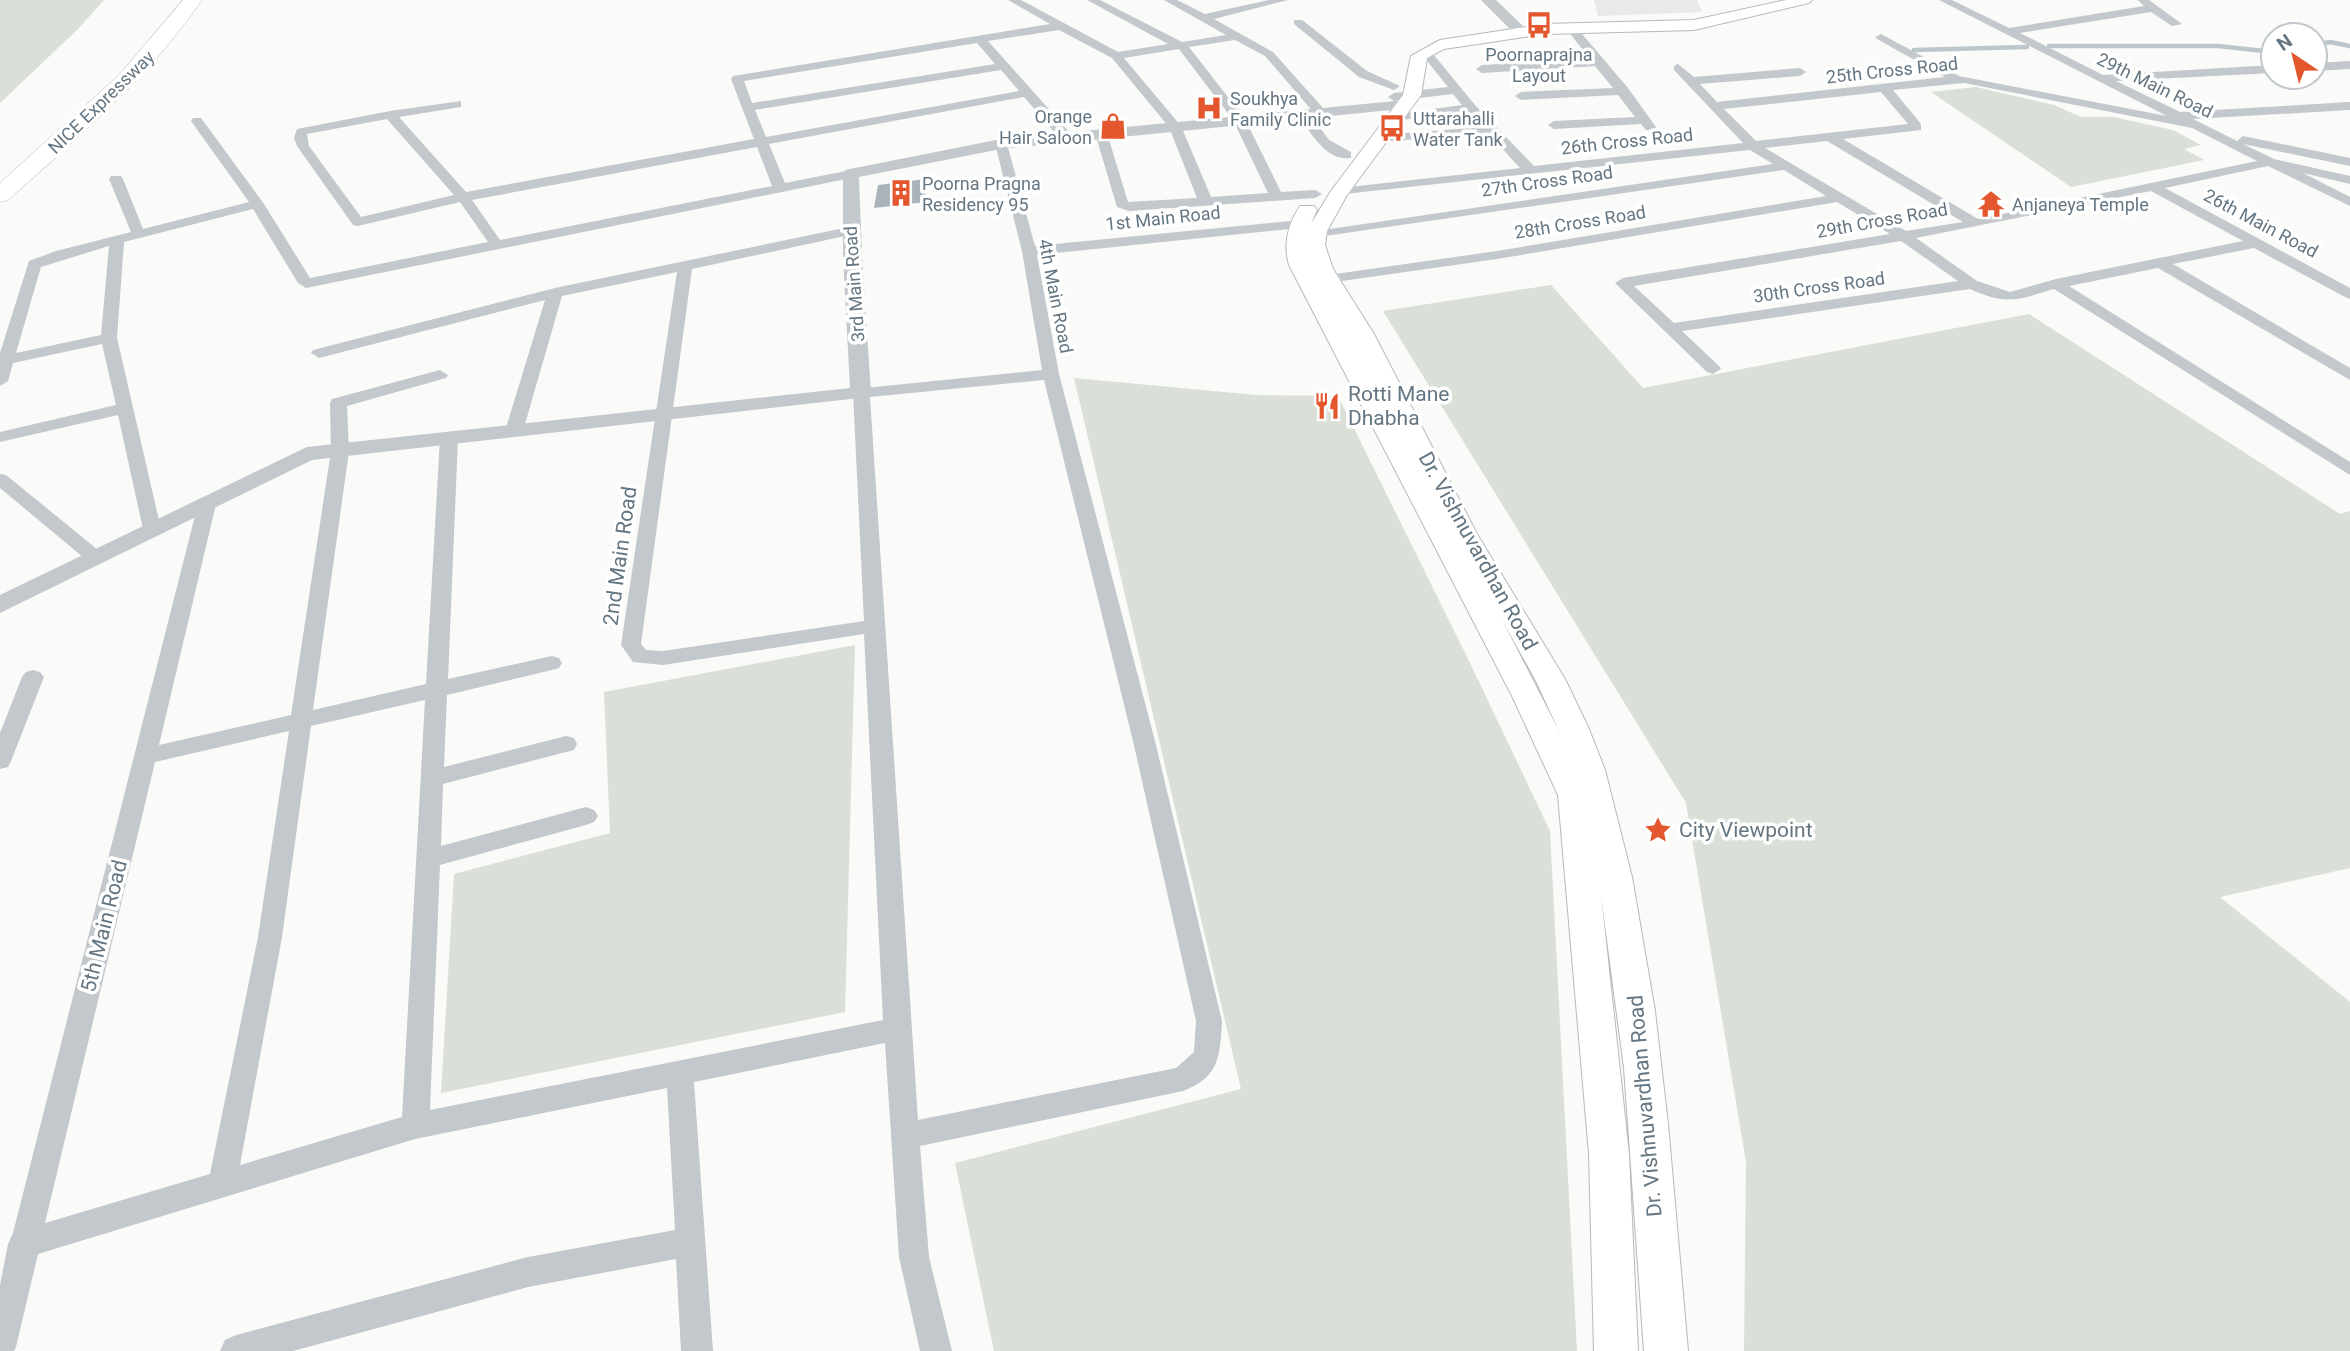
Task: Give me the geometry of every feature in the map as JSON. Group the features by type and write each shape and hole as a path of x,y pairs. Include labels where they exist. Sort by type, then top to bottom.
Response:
{"highway":[{"name":"NICE Expressway","path":"0,170 97,86 143,38 171,0"},
{"name":"NICE Expressway","path":"0,195 125,84 166,38 193,0"}],"main road":[{"name":"Dr. Vishnuvardhan Road","path":"1616,1351 1609,1154 1574,795 1527,696 1319,297 1299,267 1293,249 1308,230 1346,155 1394,107 1404,54 1411,46 1426,41 1520,30 1701,18 1787,0"},
{"name":"Dr. Vishnuvardhan Road","path":"1328,192 1394,107 1419,56 1425,51 1440,45 1520,30 1694,24 1746,15 1804,0"},
{"name":"Dr. Vishnuvardhan Road","path":"1308,230 1328,279 1360,329 1464,533 1536,654 1574,728 1595,786 1634,980 1666,1351"}],"street":[{"path":"1013,0 1116,56 1175,126 1206,203"},
{"path":"1092,0 1183,47 1239,119 1277,197"},
{"path":"1169,0 1269,54 1311,112 1324,143 1346,155"},
{"path":"1204,18 1283,0"},
{"path":"1488,0 1520,30"},
{"name":"29th Main Road","path":"1944,0 2350,202"},
{"path":"2142,0 2176,24"},
{"path":"2007,32 2153,8"},
{"path":"1298,22 1363,74 1394,107 1490,130"},
{"path":"780,188 737,79 1061,26"},
{"path":"1554,125 1647,123 1573,30"},
{"path":"1116,56 1238,36"},
{"path":"1881,37 1958,79"},
{"path":"980,39 1066,137"},
{"path":"1425,51 1490,130 1529,169"},
{"path":"1482,69 1599,62"},
{"path":"2329,66 2350,65"},
{"path":"748,107 1003,66"},
{"path":"1678,68 1753,146 1903,236 1984,291 2010,297 2056,284 2256,243"},
{"path":"2102,78 2259,70"},
{"path":"1691,81 1800,72"},
{"name":"25th Cross Road","path":"1714,106 1958,79 2195,125"},
{"name":"26th Cross Road","path":"1101,133 1122,204 1139,208 1328,192 1917,127 1884,88"},
{"path":"1394,107 1458,90"},
{"path":"1521,96 1623,91"},
{"path":"457,104 301,132 300,138 358,222 463,197 1027,93"},
{"path":"2178,116 2350,106"},
{"path":"197,121 257,204 306,283 1001,144 1311,112 1394,107 1471,108"},
{"path":"390,115 463,197 496,244"},
{"path":"2213,134 2350,162"},
{"path":"1830,137 1976,224"},
{"name":"4th Main Road","path":"905,1136 1182,1079 1207,1057 1209,1021 1144,741 1051,374 1030,251 1001,144"},
{"path":"2270,162 2350,180"},
{"name":"29th Cross Road","path":"1671,328 1623,283 1976,224 2270,162"},
{"name":"27th Cross Road","path":"1308,230 1785,166"},
{"name":"3rd Main Road","path":"850,174 849,231 858,304 861,393"},
{"path":"116,179 139,235"},
{"name":"26th Main Road","path":"2153,187 2350,294"},
{"name":"28th Cross Road","path":"1328,279 1497,255 1838,198"},
{"path":"0,381 34,264 61,254 257,204"},
{"name":"1st Main Road","path":"1030,251 1308,230"},
{"path":"319,353 555,293 849,231"},
{"path":"117,240 109,338 152,529"},
{"path":"2159,262 2350,376"},
{"name":"2nd Main Road","path":"685,265 631,645 640,657 663,659 874,626"},
{"name":"30th Cross Road","path":"1671,328 1972,284"},
{"path":"2056,284 2350,470"},
{"path":"514,431 555,293"},
{"path":"1671,328 1713,369"},
{"path":"4,360 109,338"},
{"path":"0,605 307,454 1051,374"},
{"path":"222,1184 270,937 340,451 338,403 440,375"},
{"path":"861,393 897,1029 914,1257 936,1351"},
{"path":"0,437 124,408"},
{"path":"415,1126 449,438"},
{"path":"0,479 96,558"},
{"name":"5th Main Road","path":"0,1347 23,1244 51,1143 207,504"},
{"path":"146,755 552,663"},
{"path":"0,761 33,677"},
{"path":"433,778 566,744"},
{"path":"428,859 586,816"},
{"path":"23,1244 415,1126 897,1029"},
{"path":"680,1073 688,1242 697,1351"},
{"path":"236,1351 527,1272 688,1242"}],"shaded area":[{"path":"0,0 104,0 78,29 0,103"},
{"path":"1594,0 1697,0 1702,12 1598,16"},
{"path":"1976,87 2054,105 2081,117 2114,117 2173,130 2201,145 2184,149 2204,160 2071,187 1931,92"},
{"path":"1551,285 1643,388 2029,314 2340,514 2350,511 2350,868 2220,897 2350,1002 2350,1351 1744,1351 1746,1162 1686,803 1383,311"},
{"path":"1074,378 1256,395 1338,396 1550,831 1577,1351 994,1351 955,1163 1241,1089"},
{"path":"855,645 845,1012 441,1093 454,874 610,833 604,692"}],"building":[{"name":"Poorna Pragna Residency 95","path":"926,179 926,202 874,208 878,185"}],"waterway":[{"path":"2329,42 2350,46"},
{"path":"2049,46 2218,46 2259,50"},
{"path":"1914,50 2027,47"}],"place":[{"name":"Poornaprajna Layout","path":"1539,25"},
{"name":"Soukhya Family Clinic","path":"1209,108"},
{"name":"Orange Hair Saloon","path":"1113,126"},
{"name":"Uttarahalli Water Tank","path":"1392,128"},
{"name":"Poorna Pragna Residency 95","path":"901,193"},
{"name":"Anjaneya Temple","path":"1991,204"},
{"name":"Rotti Mane Dhabha","path":"1327,406"},
{"name":"City Viewpoint","path":"1658,830"}]}
